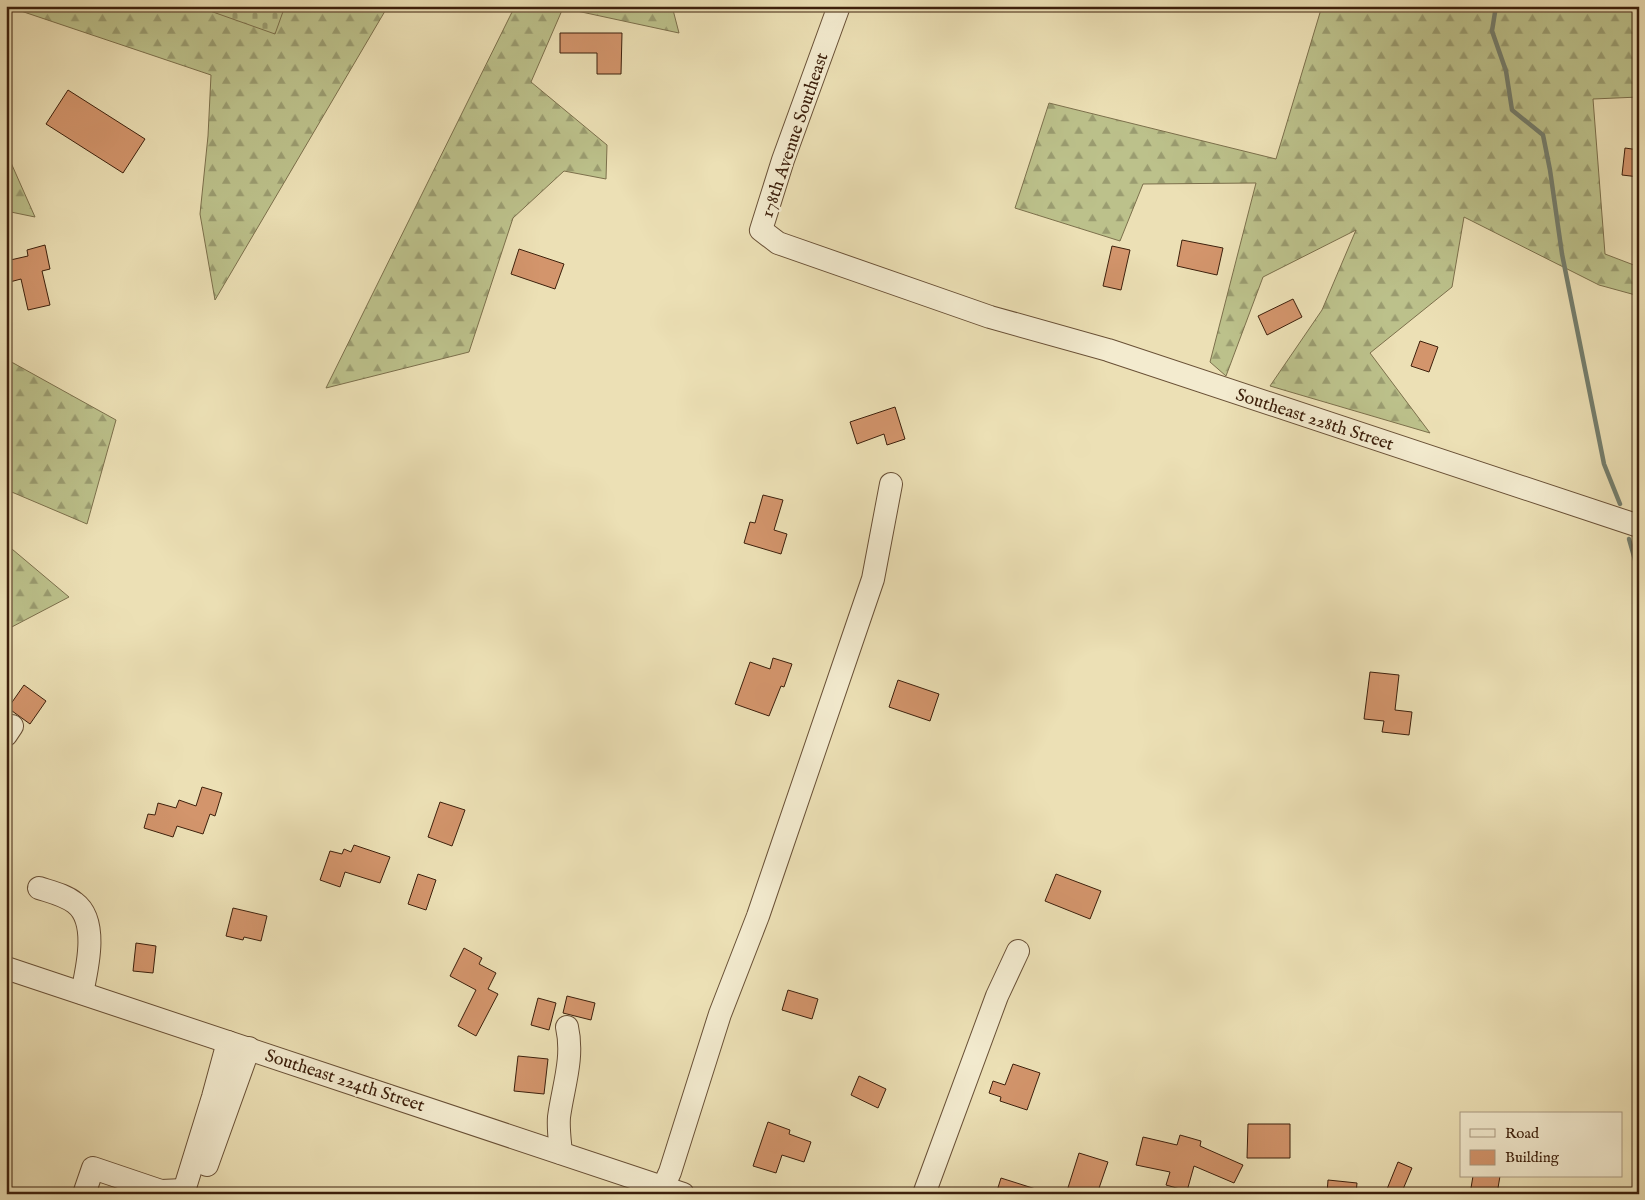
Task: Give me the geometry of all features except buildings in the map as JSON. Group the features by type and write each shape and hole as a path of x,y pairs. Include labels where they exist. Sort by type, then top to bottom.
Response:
{"street":[{"name":"178th Avenue Southeast","path":"840,6 783,160 761,230 778,243 796,250 990,317"},
{"name":"Southeast 228th Street","path":"990,317 1108,350 1639,526"},
{"path":"668,1192 670,1172 720,1014 758,916 873,579 891,484"},
{"path":"39,888 76,903 86,918 89,932 89,958 82,993"},
{"path":"924,1194 996,996 1018,950"},
{"name":"Southeast 224th Street","path":"6,968 561,1153 668,1192"},
{"path":"561,1153 559,1119 569,1068 570,1038 568,1027"},
{"path":"84,1194 93,1168 161,1191 188,1192 194,1161 239,1045"}],"green space":[{"path":"6,6 388,6 215,300 200,214 208,136 211,75"},
{"path":"196,6 285,6 275,34"},
{"path":"515,6 672,6 679,33 563,8 531,82 607,145 606,179 564,171 513,218 469,352 326,388"},
{"path":"1322,6 1622,6 1639,10 1639,97 1593,99 1605,254 1639,267 1639,296 1599,285 1464,217 1452,287 1370,353 1430,433 1270,386 1322,310 1356,230 1263,277 1226,376 1210,362 1256,183 1143,184 1120,241 1015,208 1049,103 1276,159"},
{"path":"6,155 8,156 35,217 6,211"},
{"path":"6,359 116,420 87,524 6,491"},
{"path":"6,544 69,597 6,630"}],"waterway":[{"path":"1496,6 1492,31 1506,71 1512,110 1543,135 1562,254 1604,464 1620,504"},
{"path":"1629,539 1639,574"}]}
